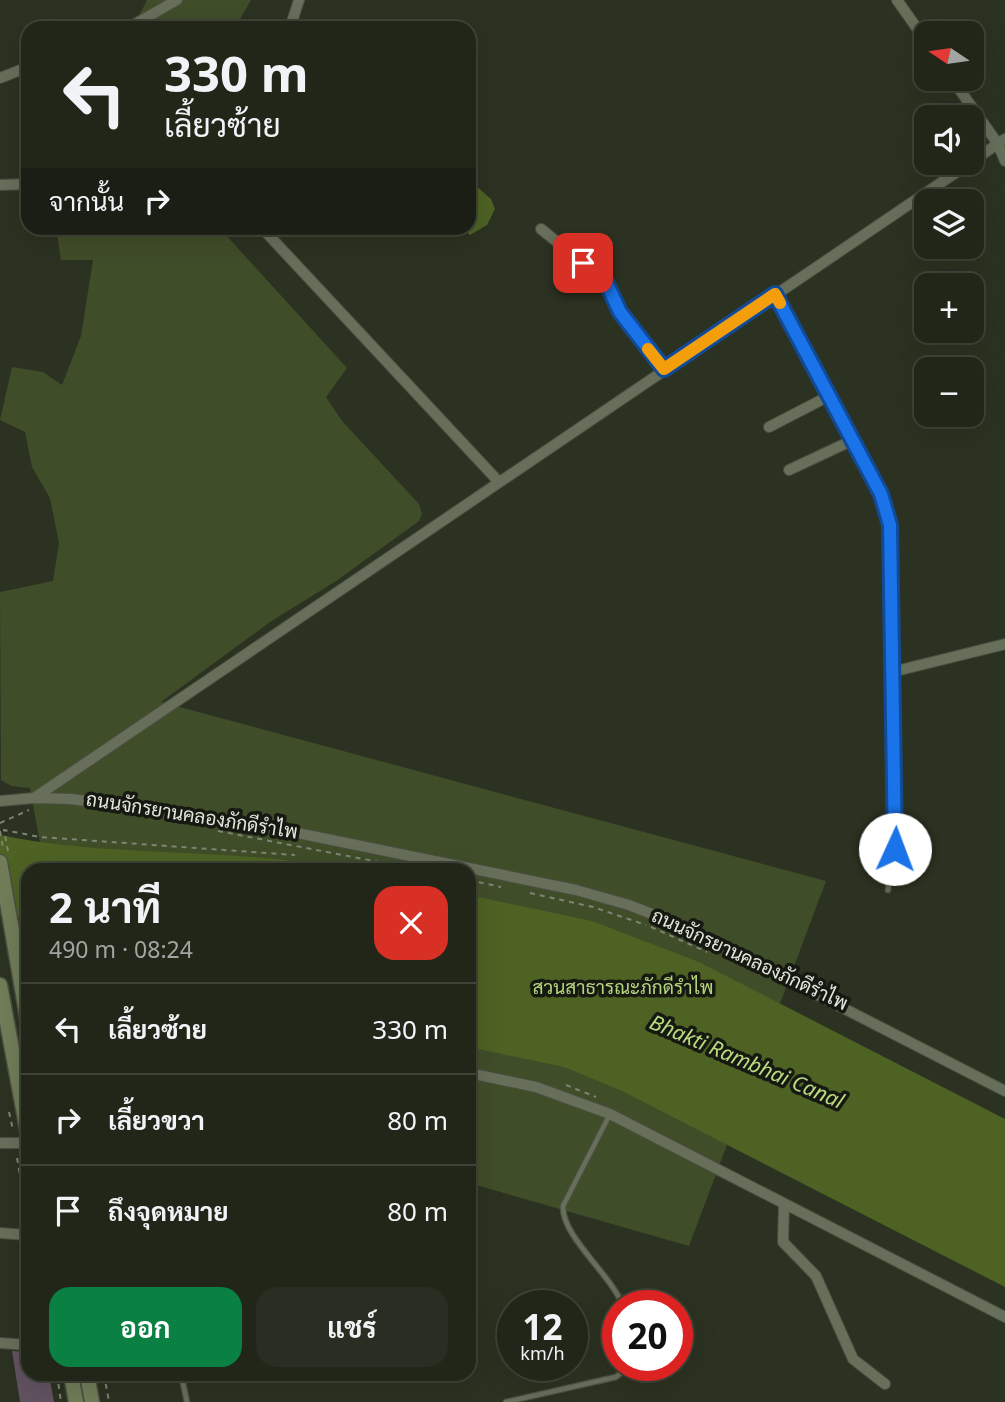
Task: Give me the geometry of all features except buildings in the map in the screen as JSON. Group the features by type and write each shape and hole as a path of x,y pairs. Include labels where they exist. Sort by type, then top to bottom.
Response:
{"main road":[{"path":"0,862 13,934 21,954"},
{"path":"0,985 21,1098"},
{"path":"72,1381 76,1402"},
{"path":"88,1381 92,1402"}],"street":[{"path":"140,21 177,0"},
{"path":"292,21 299,0"},
{"path":"897,0 914,24"},
{"path":"0,78 21,70"},
{"path":"962,91 1002,141 1005,161"},
{"path":"984,153 1002,141"},
{"path":"34,798 952,175"},
{"path":"0,185 21,184"},
{"path":"541,229 604,280 620,312 664,369"},
{"path":"269,235 499,482"},
{"path":"775,294 853,440 789,470"},
{"path":"769,427 829,396"},
{"path":"892,672 1005,644"},
{"path":"0,801 71,799 249,823 444,863"},
{"path":"476,870 576,890 629,905 685,927 1005,1091"},
{"path":"476,1074 536,1087 610,1114 1005,1317"},
{"path":"0,1143 21,1143"},
{"path":"784,1204 783,1242 816,1276 853,1359 885,1384"},
{"path":"0,1233 21,1234"},
{"path":"0,1343 21,1344"}],"lane":[{"path":"853,440 888,513 897,821 888,890"},
{"path":"610,1114 563,1206 563,1215 571,1232 615,1290"},
{"path":"506,1402 602,1380"},
{"path":"182,1381 187,1402"}],"path":[{"path":"1,822 31,809"},
{"name":"ถนนจักรยานคลองภักดีรำไพ","path":"208,829 383,863"},
{"path":"4,830 40,837 295,855"},
{"path":"476,882 506,888"},
{"name":"ถนนจักรยานคลองภักดีรำไพ","path":"519,890 621,916 709,953"},
{"path":"17,1158 21,1181"},
{"path":"58,1381 61,1402"},
{"path":"105,1381 109,1402"}],"green space":[{"path":"147,0 251,0 239,21 136,21"},
{"name":"สวนสาธารณะภักดีรำไพ","path":"57,235 226,235 347,368 326,397 342,421 419,504 422,514 419,521 336,581 270,622 161,702 826,881 689,1246 476,1185 476,863 44,863 30,788 11,786 1,780 0,592 53,581 59,543 50,498 32,467 25,432 0,420 12,367 43,372 62,385 81,336 93,260 61,260"}],"water":[{"path":"476,186 491,199 495,209 487,225 476,231"},
{"path":"0,835 87,847 306,863 21,863 21,918 0,913"},
{"name":"Bhakti Rambhai Canal","path":"476,896 592,921 699,962 1005,1119 1005,1287 622,1091 564,1067 476,1048"}],"slow traffic":[{"path":"648,349 664,369 775,294 780,303"}],"route":[{"path":"583,263 606,282 620,312 664,369 775,294 853,440 885,503 890,525 893,764 897,821 895,849"}]}
